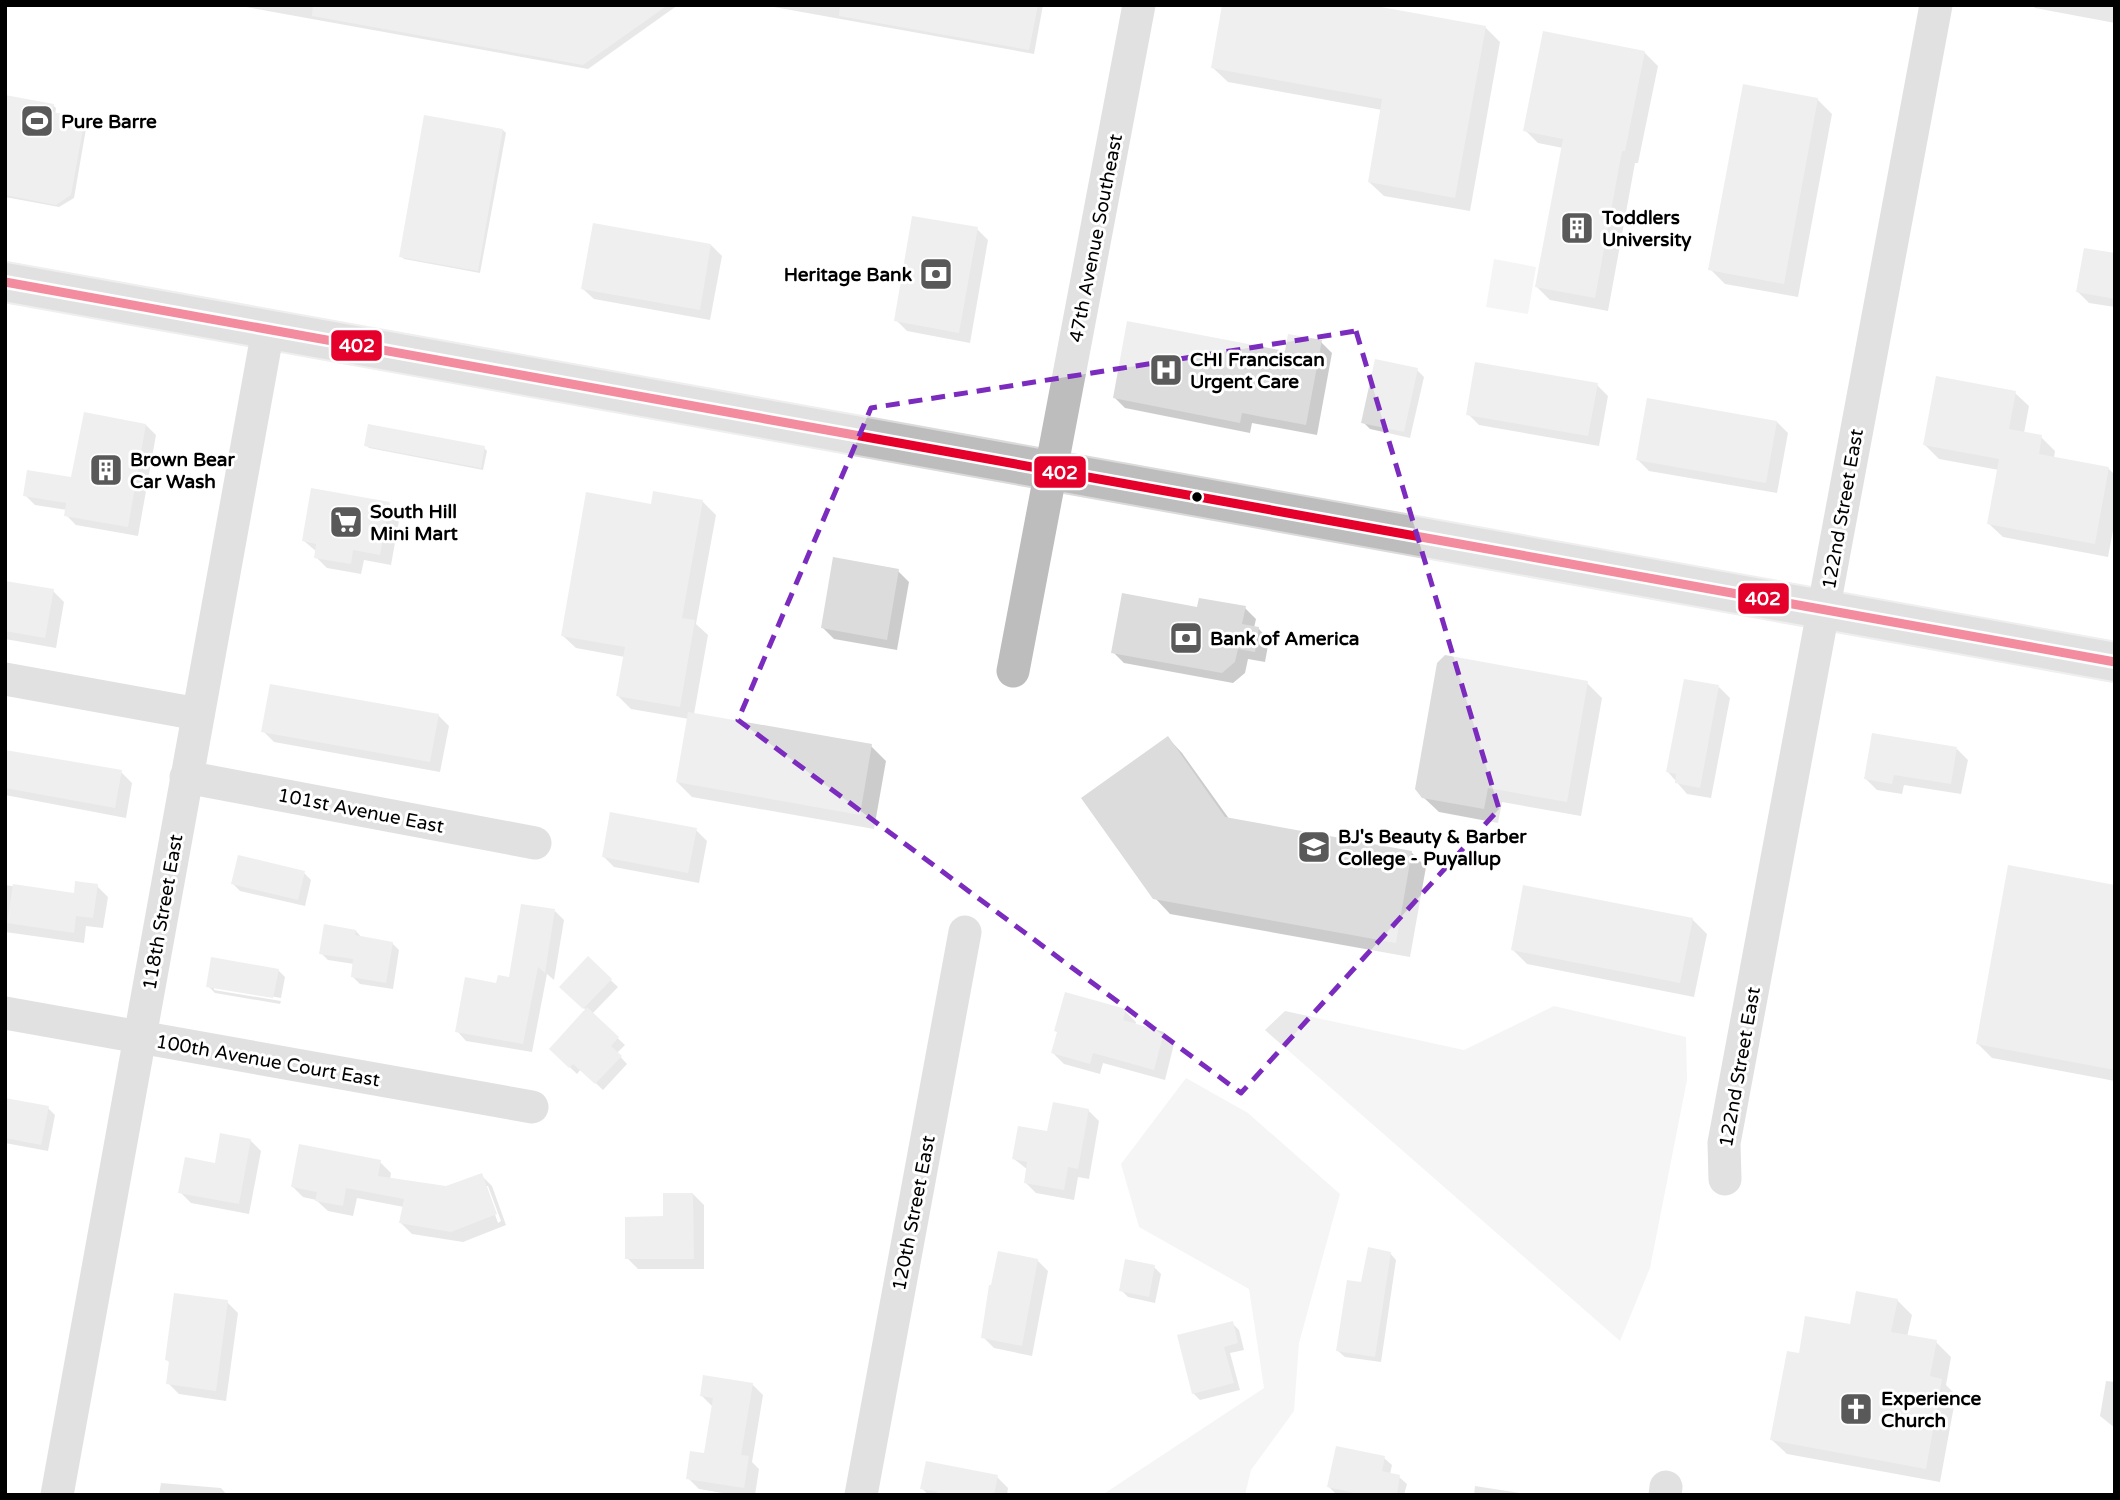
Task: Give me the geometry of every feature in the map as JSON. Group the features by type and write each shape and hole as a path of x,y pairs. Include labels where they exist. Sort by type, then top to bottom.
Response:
{"main road":[{"path":"5,282 2115,662"}],"street":[{"name":"47th Avenue Southeast","path":"1051,471 1139,5"},
{"name":"122nd Street East","path":"1725,1179 1724,1143 1936,5"},
{"name":"118th Street East","path":"57,1495 268,330"},
{"path":"1013,671 1051,471"},
{"path":"5,679 198,714"},
{"name":"101st Avenue East","path":"186,777 535,843"},
{"name":"120th Street East","path":"861,1495 965,932"},
{"name":"100th Avenue Court East","path":"5,1013 532,1107"}],"highlighted area":[{"path":"1356,331 1499,809 1241,1093 738,720 871,408"}],"shaded area":[{"path":"1494,259 1536,267 1528,314 1486,307"},
{"path":"1554,1006 1686,1037 1687,1080 1650,1268 1620,1341 1265,1030 1285,1011 1464,1050"},
{"path":"1186,1078 1248,1113 1340,1194 1299,1343 1294,1411 1251,1470 1245,1495 1102,1495 1264,1388 1249,1289 1139,1227 1121,1164"}],"building":[{"path":"313,5 668,5 583,65 312,16"},
{"path":"840,5 1038,5 1029,50 839,16"},
{"path":"1222,5 1370,5 1486,26 1455,198 1368,182 1382,99 1211,68"},
{"path":"1543,31 1645,51 1625,151 1622,151 1595,298 1535,287 1563,139 1523,131"},
{"path":"1743,84 1818,98 1784,284 1708,270"},
{"path":"5,95 54,104 52,112 85,118 71,195 56,205 5,195"},
{"path":"424,115 503,129 478,271 399,257"},
{"name":"Heritage Bank","path":"912,216 978,227 959,333 894,321"},
{"path":"593,223 711,244 700,310 581,289"},
{"path":"2084,248 2115,253 2115,299 2076,292"},
{"path":"1127,321 1285,351 1288,334 1322,340 1306,425 1242,413 1240,423 1113,398"},
{"path":"1375,359 1418,368 1404,432 1361,423"},
{"path":"1475,362 1598,383 1588,436 1466,415"},
{"path":"1936,376 2016,391 2009,429 2042,435 2039,454 2109,467 2095,544 1987,524 1999,459 1923,445"},
{"path":"1647,398 1777,421 1766,483 1636,460"},
{"name":"Brown Bear Car Wash","path":"84,412 146,424 128,527 64,516 66,503 23,496 27,470 71,477"},
{"path":"368,424 485,446 481,468 364,446"},
{"name":"South Hill Mini Mart","path":"311,488 390,502 380,555 353,550 351,564 314,558 316,544 302,541"},
{"path":"653,491 703,500 682,618 695,620 680,707 616,696 625,647 561,636 586,492 651,504"},
{"path":"833,557 899,569 887,640 821,628"},
{"path":"5,581 54,589 45,638 5,631"},
{"name":"Bank of America","path":"1122,593 1197,607 1199,598 1246,606 1242,624 1259,627 1255,652 1238,649 1235,662 1222,673 1111,653"},
{"path":"1445,655 1588,681 1567,802 1488,788 1484,809 1422,798 1415,789 1437,663"},
{"path":"1684,679 1719,685 1700,788 1675,783 1676,774 1666,772"},
{"path":"270,684 439,714 430,762 261,732"},
{"path":"688,712 872,744 860,815 676,782"},
{"path":"1872,733 1957,747 1951,784 1894,775 1892,784 1864,779"},
{"path":"1168,736 1225,817 1412,851 1396,943 1153,899 1081,798"},
{"path":"5,750 122,770 115,808 5,788"},
{"path":"610,812 697,828 688,873 602,857"},
{"path":"238,855 305,871 298,900 231,884"},
{"path":"2008,865 2115,885 2115,1070 1976,1044"},
{"path":"75,881 98,884 93,918 76,916 74,933 7,923 13,884 74,893"},
{"path":"1523,885 1693,918 1680,983 1511,950"},
{"path":"521,904 555,909 545,973 538,967 523,1044 455,1032 465,977 496,983 498,975 509,977"},
{"path":"324,924 356,930 355,935 393,942 386,983 351,977 353,959 319,954"},
{"path":"588,956 612,979 583,1009 559,987"},
{"path":"211,957 279,969 273,998 206,987"},
{"path":"1065,992 1126,1009 1123,1020 1164,1032 1154,1070 1093,1053 1090,1064 1051,1053"},
{"path":"587,1007 619,1037 611,1046 622,1056 595,1084 573,1064 569,1068 549,1049"},
{"path":"5,1098 49,1106 41,1145 5,1138"},
{"path":"1053,1102 1089,1109 1078,1169 1068,1167 1064,1190 1024,1183 1027,1162 1012,1159 1018,1126 1047,1131"},
{"path":"220,1133 251,1139 239,1204 178,1193 185,1157 215,1163"},
{"path":"299,1144 381,1160 378,1176 446,1186 482,1173 497,1214 451,1232 399,1223 404,1199 346,1188 343,1206 315,1201 317,1192 291,1187"},
{"path":"663,1193 693,1193 694,1259 625,1259 625,1217 663,1216"},
{"path":"1368,1247 1391,1252 1375,1357 1336,1351 1347,1280 1361,1282"},
{"path":"998,1251 1038,1259 1022,1346 981,1338 989,1285"},
{"path":"1125,1259 1155,1265 1149,1297 1119,1291"},
{"name":"Experience Church","path":"1856,1291 1898,1299 1891,1332 1937,1340 1930,1376 1942,1379 1926,1469 1770,1440 1787,1351 1799,1353 1805,1316 1850,1324"},
{"path":"174,1293 228,1300 216,1391 166,1384 169,1361 165,1360"},
{"path":"1233,1321 1238,1343 1224,1347 1234,1383 1192,1394 1177,1335"},
{"path":"703,1375 753,1383 741,1455 749,1456 744,1488 686,1479 690,1451 704,1453 713,1398 700,1396"},
{"path":"1336,1446 1385,1456 1382,1471 1400,1475 1397,1495 1363,1495 1327,1487"},
{"path":"926,1461 998,1475 994,1495 937,1495 937,1492 920,1489"}],"transit line":[{"name":"402","path":"5,282 2115,662"}],"place":[{"name":"Pure Barre","path":"37,121"},
{"name":"Toddlers University","path":"1577,228"},
{"name":"Heritage Bank","path":"936,274"},
{"name":"CHI Franciscan Urgent Care","path":"1166,370"},
{"name":"Brown Bear Car Wash","path":"106,470"},
{"name":"South Hill Mini Mart","path":"346,522"},
{"name":"Bank of America","path":"1186,638"},
{"name":"BJ's Beauty & Barber College - Puyallup","path":"1314,847"},
{"name":"Experience Church","path":"1856,1409"}]}
